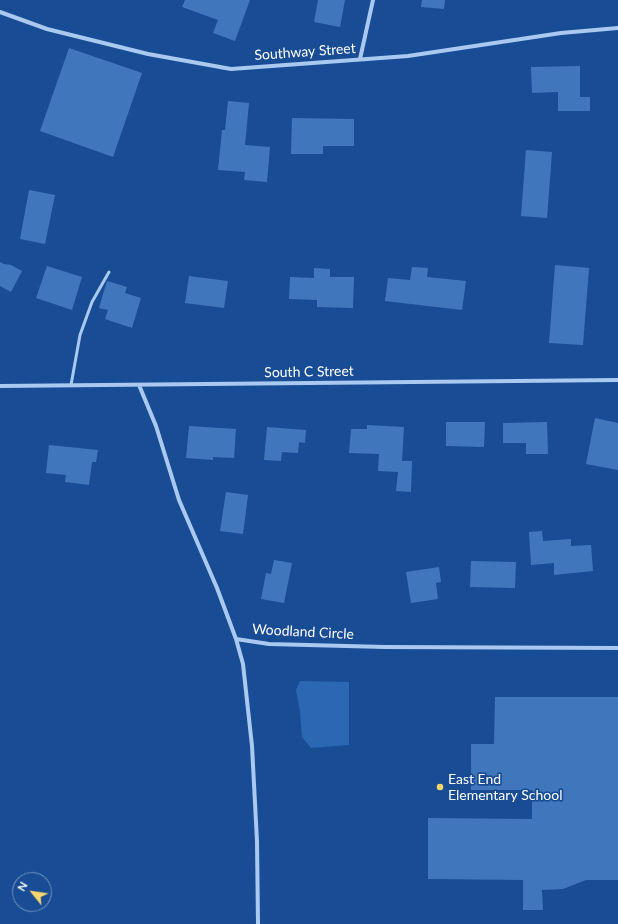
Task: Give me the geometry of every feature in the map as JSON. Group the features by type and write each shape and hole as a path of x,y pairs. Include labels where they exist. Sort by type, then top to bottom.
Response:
{"street":[{"path":"360,59 373,0"},
{"name":"Southway Street","path":"0,12 47,29 148,54 231,69 408,56 561,33 618,28"},
{"name":"South C Street","path":"0,386 618,380"},
{"name":"Woodland Circle","path":"139,385 156,426 179,500 217,588 236,639 269,644 618,648"},
{"path":"236,639 243,664 252,746 257,841 258,924"}],"lane":[{"path":"71,385 80,335 92,302 109,272"}],"shaded area":[{"path":"300,681 349,682 349,745 311,748 302,737 296,690"}],"building":[{"path":"185,0 250,0 235,41 213,33 218,20 182,7"},
{"path":"318,0 345,0 340,27 314,22"},
{"path":"422,0 445,0 444,9 421,7"},
{"path":"69,48 142,73 113,157 40,131"},
{"path":"580,66 580,97 590,97 590,111 558,111 558,92 532,93 531,67"},
{"path":"228,101 249,103 245,145 270,147 267,182 244,180 245,172 218,170 222,130 225,130"},
{"path":"292,118 354,119 354,146 323,146 323,154 291,154"},
{"path":"526,150 552,152 547,218 521,216"},
{"path":"29,190 55,195 45,244 20,239"},
{"path":"0,262 11,265 22,271 11,292 0,286"},
{"path":"555,265 589,268 583,345 549,343"},
{"path":"47,266 82,277 72,310 36,298"},
{"path":"412,267 428,268 427,277 466,281 462,310 385,301 388,278 410,280"},
{"path":"314,268 330,269 330,277 354,277 353,308 317,307 317,300 289,299 290,277 314,278"},
{"path":"189,276 228,281 224,308 185,303"},
{"path":"107,281 127,287 125,293 141,298 132,328 105,319 108,310 99,308"},
{"path":"595,418 618,423 618,470 586,464"},
{"path":"446,422 485,422 484,447 446,446"},
{"path":"547,422 548,454 526,454 526,443 503,443 503,423"},
{"path":"367,425 404,427 402,461 412,461 411,492 396,491 398,472 378,471 379,454 349,453 351,429 367,429"},
{"path":"189,426 236,429 234,458 213,457 213,460 186,458"},
{"path":"267,427 306,430 305,443 299,442 298,453 282,452 281,461 264,460"},
{"path":"49,445 98,450 96,462 92,462 89,485 65,482 66,475 46,473"},
{"path":"226,492 248,495 243,534 220,531"},
{"path":"542,531 543,541 571,539 571,546 591,545 593,571 554,575 554,563 531,565 529,532"},
{"path":"274,560 292,563 284,603 261,599 266,573 271,574"},
{"path":"471,561 516,562 515,588 470,587"},
{"path":"439,567 441,582 436,583 438,599 411,603 406,572"},
{"path":"495,697 618,697 618,880 586,880 563,889 542,890 543,910 523,910 523,880 428,879 428,818 532,819 532,790 471,790 471,744 494,744"}],"place":[{"name":"East End Elementary School","path":"440,787"}]}
